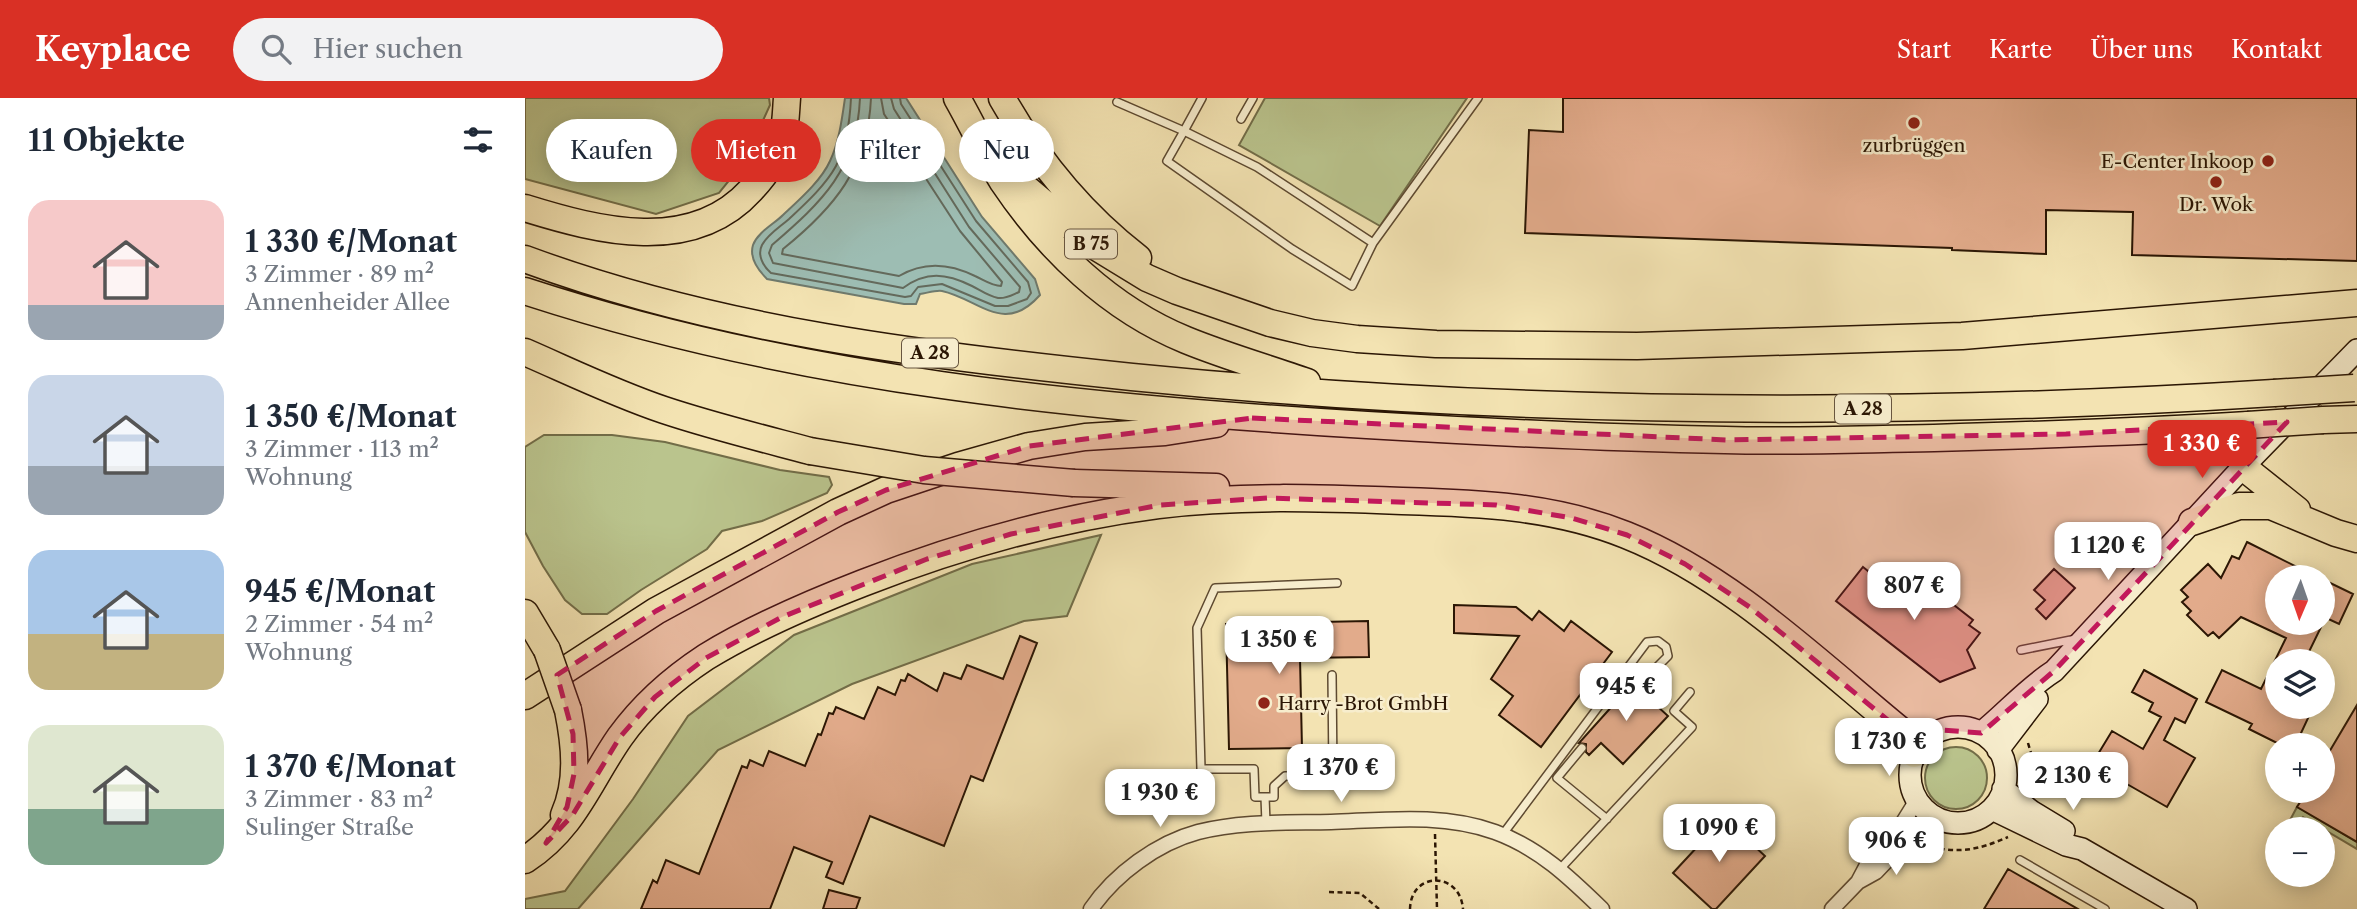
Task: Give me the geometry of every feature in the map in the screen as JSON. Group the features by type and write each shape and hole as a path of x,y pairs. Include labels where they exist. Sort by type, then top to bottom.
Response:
{"highway":[{"path":"525,208 617,231 660,234 705,224 740,202 767,174 783,137 787,98"},
{"path":"957,98 968,119"},
{"path":"1002,98 1019,128 1058,183 1103,229 1149,267 1211,303 1291,328 1357,339 1436,344 1637,346 1962,336 2357,303"},
{"path":"1005,182 1054,246 1082,274 1132,311 1184,339 1345,394"},
{"name":"B 75","path":"1019,182 1093,245 1119,263 1167,287 1211,303"},
{"name":"A 28","path":"525,259 649,298 781,329 903,350 1099,373 1345,394 1452,401 1720,409 2145,401 2355,388"},
{"name":"A 28","path":"525,292 650,329 762,355 888,377 1021,396 1252,418 1545,435 1727,440 2066,434 2248,425 2312,414 2357,419"},
{"path":"2307,306 2343,312 2357,323"},
{"path":"525,352 663,410 731,431 810,451 924,470 1074,483 1205,486 1332,498 1510,507 1572,518 1627,536 1685,564 1751,608 1900,730 1915,754"},
{"path":"525,696 656,611 838,512 886,490 1029,446 1085,437 1165,432 1252,418"},
{"path":"2243,467 2308,520"},
{"path":"525,860 572,816 620,737 655,697 706,658 752,632 820,601 927,559 1050,525 1160,505 1268,498 1332,498"},
{"path":"2192,522 2239,506 2271,506 2336,533 2357,538"},
{"path":"525,613 547,650 568,710 575,754 571,794 559,824 546,843"}],"main road":[{"path":"1998,750 2045,690 2055,671 2085,637 2243,467 2312,414 2357,349"},
{"path":"1981,733 2009,711 2035,683 2055,671"},
{"path":"1954,727 1981,733 1998,750 2005,769 2004,789 1992,809 1973,821 1951,823 1933,817 1916,800 1910,785 1910,769 1915,754 1931,735 1942,730 1954,727"},
{"path":"2004,789 2027,818 2066,845 2082,849 2186,909"},
{"path":"1992,809 2027,818"}],"street":[{"path":"1832,909 1858,882 1867,865 1899,829 1916,800"},
{"path":"1858,882 1876,872 1907,839 1933,817"},
{"path":"1096,908 1137,862 1197,832 1266,823 1435,820 1502,835 1546,857 1595,907"}],"lane":[{"path":"1202,98 1167,161 1292,249 1352,286 1373,243 1478,98"},
{"path":"1241,118 1253,98"},
{"path":"1117,102 1257,167 1373,243"},
{"path":"1332,676 1333,775 1285,776 1274,786 1274,797 1255,797 1254,769 1201,769 1197,628 1215,588 1337,583"},
{"path":"2021,650 2085,637"},
{"path":"1502,835 1647,642 1658,641 1666,647 1668,656 1646,678"},
{"path":"1560,869 1692,727 1674,711 1690,692"},
{"path":"1582,748 1557,778 1607,819"},
{"path":"1265,797 1266,823"},
{"path":"2020,860 2105,909"}],"path":[{"path":"1907,839 1944,850 1968,851 2013,835 2027,818 2034,790 2034,763 2020,721"},
{"path":"1435,820 1437,909"},
{"path":"1410,909 1416,889 1436,880 1450,884 1458,891 1463,909"},
{"path":"1329,892 1360,893 1378,909"}],"highlighted area":[{"path":"1252,418 1727,440 2066,434 2287,422 2054,671 1981,733 1942,730 1914,754 1900,730 1751,608 1685,564 1627,535 1572,518 1496,505 1268,498 1160,505 1011,534 927,559 782,617 706,658 655,697 620,737 572,816 546,843 567,807 574,774 573,734 557,675 656,611 838,512 886,490 1029,446"}],"green space":[{"path":"525,98 769,98 770,105 764,119 691,119 691,182 728,182 719,193 656,214 525,179"},
{"path":"1265,98 1467,98 1380,226 1239,145"},
{"path":"544,435 612,435 665,442 780,470 829,477 832,485 827,493 762,521 722,531 707,549 607,614 582,614 565,600 525,532 525,447"},
{"path":"1101,535 1067,616 1024,621 852,684 718,750 578,909 525,909 525,899 565,891 633,799 688,716 794,635 972,564"},
{"path":"1950,747 1962,747 1978,756 1985,766 1985,790 1978,800 1962,809 1950,809 1939,804 1930,795 1925,784 1925,772 1930,761 1939,752"},
{"path":"2297,807 2314,817 2303,817 2292,817"},
{"path":"2335,829 2357,842 2357,849 2335,836"}],"water":[{"path":"845,98 906,98 919,119 842,119"},
{"path":"835,148 835,182 945,182 945,159 982,217 1035,279 1040,295 1027,307 1015,313 1003,314 942,291 920,294 916,304 904,304 767,279 754,259 752,250 755,240 816,182 821,182 821,176"}],"building":[{"path":"1563,98 2357,98 2357,261 2132,255 2133,212 2046,210 2046,254 1952,248 1525,233 1529,130 1563,132"},
{"path":"2247,542 2293,565 2265,565 2265,628 2241,617 2219,638 2213,632 2208,636 2187,615 2191,611 2182,602 2188,597 2181,590 2208,564 2221,578 2232,556 2239,559"},
{"path":"1863,567 1889,588 1904,570 1914,579 1917,576 1973,620 1969,625 1980,633 1967,650 1975,668 1940,682 1836,601"},
{"path":"2054,569 2075,588 2046,619 2036,609 2045,600 2034,590"},
{"path":"2335,585 2353,594 2339,624 2335,622"},
{"path":"1454,605 1516,607 1532,620 1539,611 1564,631 1571,621 1612,652 1541,747 1499,715 1513,696 1491,679 1519,636 1454,633"},
{"name":"Harry -Brot GmbH","path":"1368,621 1369,657 1300,658 1302,748 1229,749 1226,624"},
{"path":"2280,635 2317,635 2310,649 2281,649 2286,638"},
{"path":"1020,636 1037,643 983,781 971,776 944,846 870,816 843,884 826,877 832,862 794,847 770,909 641,909 653,880 657,883 666,860 699,874 742,766 747,768 750,760 763,766 769,751 805,766 829,713 833,714 836,707 864,719 878,687 895,695 901,680 905,681 908,674 937,691 944,673 961,679 967,665 1003,679"},
{"path":"2144,670 2197,699 2185,723 2175,718 2164,740 2195,758 2167,807 2092,764 2112,731 2143,749 2161,717 2149,711 2153,703 2132,692"},
{"path":"2222,670 2261,689 2265,681 2265,719 2308,719 2301,733 2265,733 2265,737 2249,729 2252,724 2206,702"},
{"path":"1641,674 1642,683 1653,684 1644,694 1668,716 1623,764 1601,743 1589,755 1586,752 1586,744 1579,743"},
{"path":"2357,705 2357,842 2335,829 2335,817 2314,817 2297,807 2300,803 2335,803 2335,742"},
{"path":"1724,818 1765,856 1716,909 1712,909 1673,873"},
{"path":"2008,869 2078,909 1984,909"},
{"path":"829,890 860,898 856,909 823,909"}],"place":[{"name":"zurbrüggen","path":"1914,123"},
{"name":"E-Center Inkoop","path":"2268,161"},
{"name":"Dr. Wok","path":"2216,182"},
{"name":"Harry -Brot GmbH","path":"1264,703"}]}
